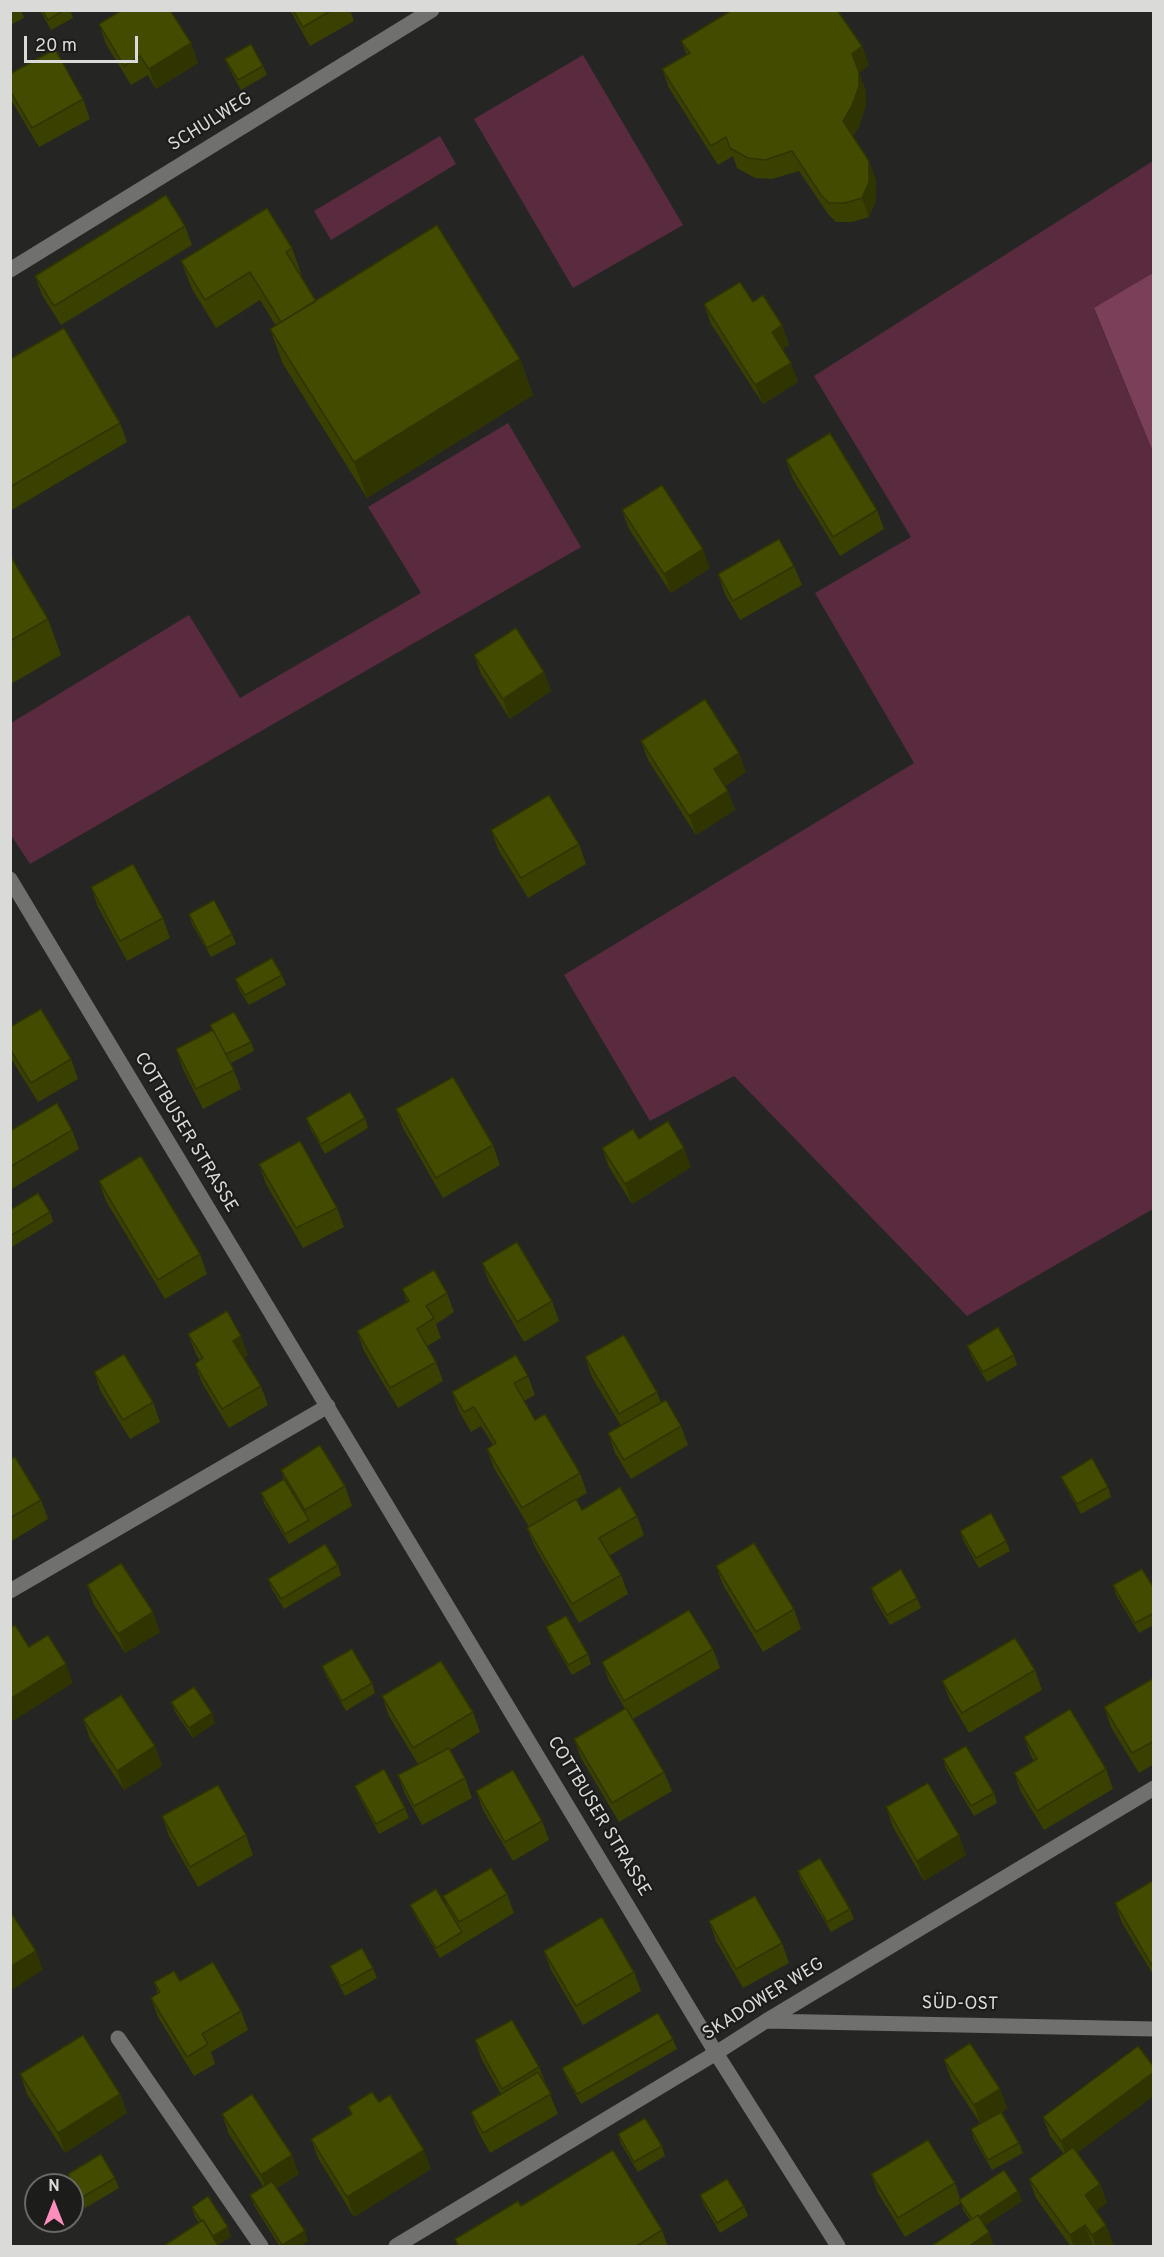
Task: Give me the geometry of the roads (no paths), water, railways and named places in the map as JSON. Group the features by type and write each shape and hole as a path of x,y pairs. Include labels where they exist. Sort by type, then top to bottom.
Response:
{"street":[{"name":"SCHULWEG","path":"10,270 432,10"},
{"name":"COTTBUSER STRASSE","path":"10,879 716,2053 838,2247"},
{"path":"10,1590 328,1406"},
{"name":"SKADOWER WEG","path":"396,2247 716,2053 766,2020 1154,1788"},
{"name":"SÜD-OST","path":"766,2020 1154,2029"},
{"path":"118,2038 261,2247"}]}
